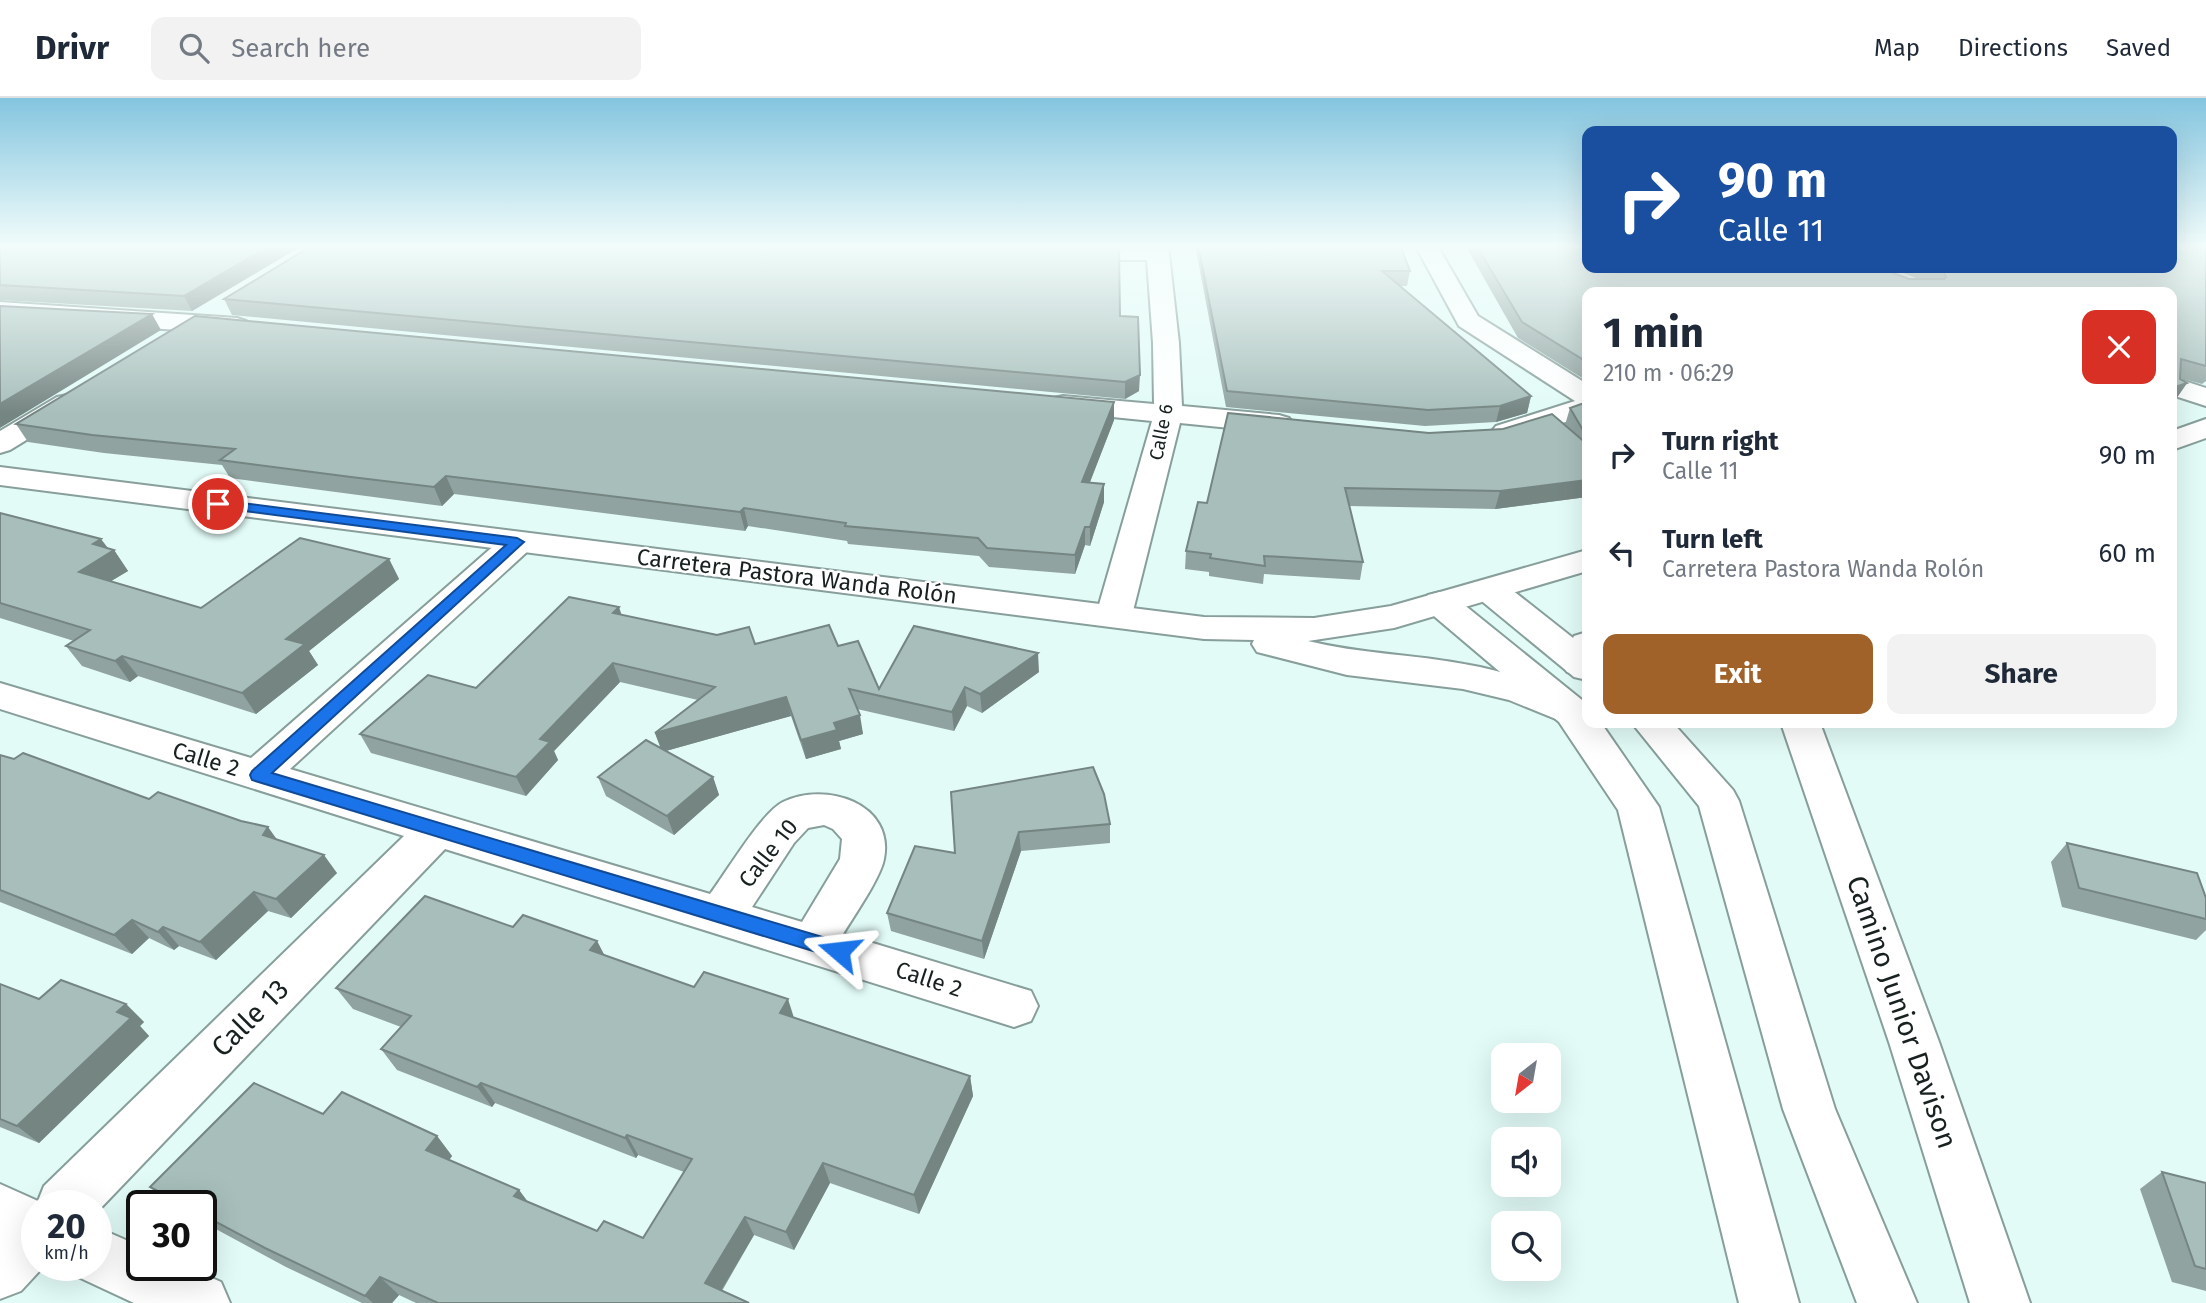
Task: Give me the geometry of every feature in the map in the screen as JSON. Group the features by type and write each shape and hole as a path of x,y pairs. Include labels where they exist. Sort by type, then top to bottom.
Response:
{"street":[{"path":"163,344 233,301"},
{"name":"Calle 6","path":"1114,615 1168,414 1162,301"},
{"path":"1457,301 1468,321 1582,393"},
{"path":"0,310 268,329"},
{"path":"0,444 93,387"},
{"path":"2177,387 2206,398"},
{"path":"1044,402 1303,426"},
{"path":"1474,435 1499,434 1582,408"},
{"path":"2177,439 2206,428"},
{"name":"Carretera Pastora Wanda Rolón","path":"0,476 1203,628 1314,630 1394,617 1582,562"},
{"path":"258,775 517,542"},
{"path":"1490,590 1582,657"},
{"path":"1440,603 1573,713 1582,726"},
{"path":"1203,628 1347,663 1463,676 1520,690 1573,713"},
{"name":"Calle 2","path":"0,696 1014,1006"},
{"path":"1583,728 1638,807 1769,1303"},
{"path":"1655,728 1718,801 1809,1109 1887,1303"},
{"name":"Camino Junior Davison","path":"1802,728 1914,1042 2000,1303"},
{"name":"Calle 10","path":"721,915 779,831 796,814 827,809 848,818 864,834 862,861 814,943"},
{"name":"Calle 13","path":"80,1190 437,830"},
{"path":"0,1212 21,1223"},
{"path":"0,1270 21,1248"},
{"path":"112,1263 200,1303"}],"building":[{"path":"248,301 1120,301 1120,316 1138,317 1140,375 1125,382"},
{"path":"1209,301 1418,301 1531,396 1500,406 1428,410 1227,391"},
{"path":"1510,301 1582,301 1582,359 1522,322"},
{"path":"2177,301 2206,301 2206,366 2181,359 2180,379 2187,383 2177,386"},
{"path":"0,306 152,314 0,404"},
{"path":"195,316 1114,402 1082,482 1104,484 1090,527 1085,527 1075,555 987,548 978,538 845,526 846,523 744,508 740,512 446,476 434,487 351,477 220,460 235,449 92,435 16,424"},
{"path":"1582,404 1582,428 1570,408"},
{"path":"1228,413 1429,433 1503,429 1552,414 1582,440 1582,481 1500,491 1345,488 1363,562 1264,556 1265,566 1210,558 1211,554 1186,551 1198,502 1207,503"},
{"path":"0,513 101,539 93,544 114,550 79,572 201,608 300,538 389,559 286,639 305,644 242,693 122,656 115,661 66,646 90,630 0,603"},
{"path":"569,597 619,607 613,613 717,635 749,627 755,644 829,625 838,646 858,641 879,689 914,626 1038,653 980,694 965,687 952,712 849,689 860,715 834,723 837,730 801,740 786,697 655,733 715,687 613,663 540,739 550,742 516,777 360,734 428,675 476,688"},
{"path":"646,740 713,777 667,816 598,777"},
{"path":"23,753 149,799 158,792 241,821 268,827 263,835 324,855 276,899 254,892 200,942 163,927 158,932 132,920 114,935 0,890 0,755 14,759"},
{"path":"1093,767 1104,794 1110,824 1019,832 982,941 887,913 915,846 955,853 951,792"},
{"path":"2067,843 2197,873 2206,898 2206,919 2079,888"},
{"path":"425,896 513,927 523,915 597,941 590,950 694,987 704,972 788,999 780,1013 970,1076 914,1195 823,1163 786,1232 745,1217 705,1283 749,1303 438,1303 380,1277 365,1296 217,1222 217,1190 156,1190 150,1187 254,1083 323,1114 342,1092 437,1136 426,1150 519,1190 514,1196 597,1231 604,1221 643,1238 692,1159 627,1135 625,1138 481,1083 477,1087 381,1049 411,1016 336,988"},
{"path":"61,980 126,1004 117,1012 131,1018 17,1126 0,1119 0,984 39,999"},
{"path":"2162,1172 2206,1183 2206,1269 2195,1266"}],"route":[{"path":"218,504 517,542 258,775 839,951"}]}
